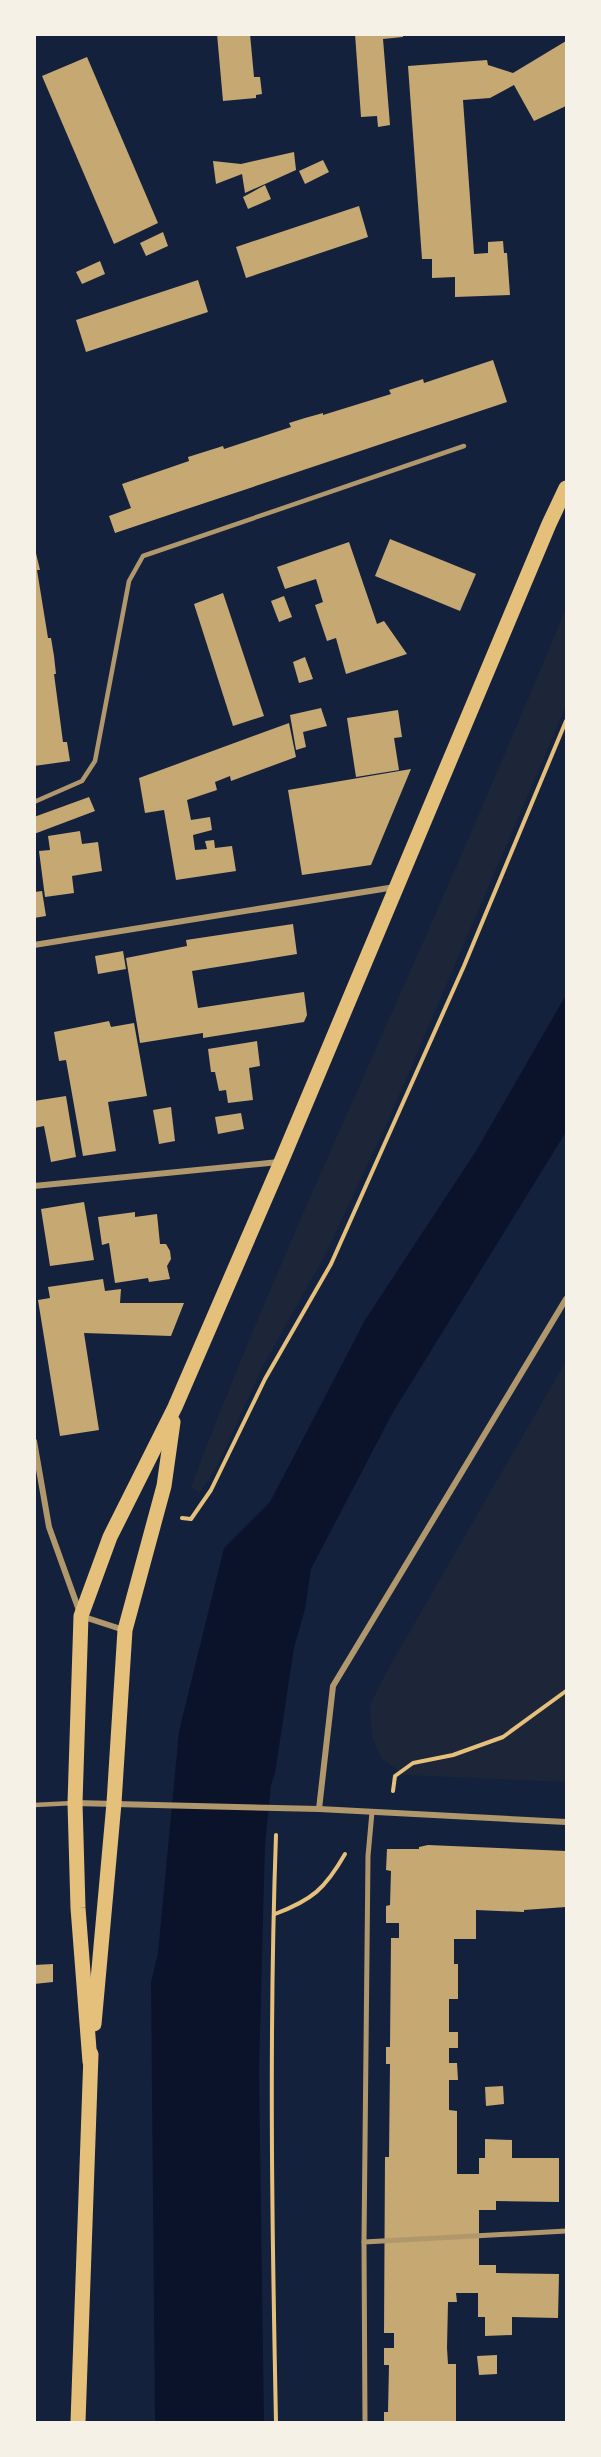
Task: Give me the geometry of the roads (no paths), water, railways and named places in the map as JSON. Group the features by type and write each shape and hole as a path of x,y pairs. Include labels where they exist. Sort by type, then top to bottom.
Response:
{"main road":[{"path":"90,2062 78,1908 75,1803 81,1616 110,1538 175,1407 446,773 549,524 567,488"},
{"path":"78,2422 90,2062 114,1803 125,1630 164,1486 175,1407"}],"street":[{"path":"34,945 396,887"},
{"path":"34,1186 281,1162"},
{"path":"319,1809 333,1686 567,1299"},
{"path":"34,1441 50,1527 81,1616 125,1630"},
{"path":"75,1803 319,1809 567,1822"},
{"path":"365,2422 364,2242 368,1856 372,1812"},
{"path":"364,2242 567,2230"}],"lane":[{"path":"34,802 82,781 95,761 129,581 143,556 464,446"},
{"path":"34,1805 75,1803"}]}
